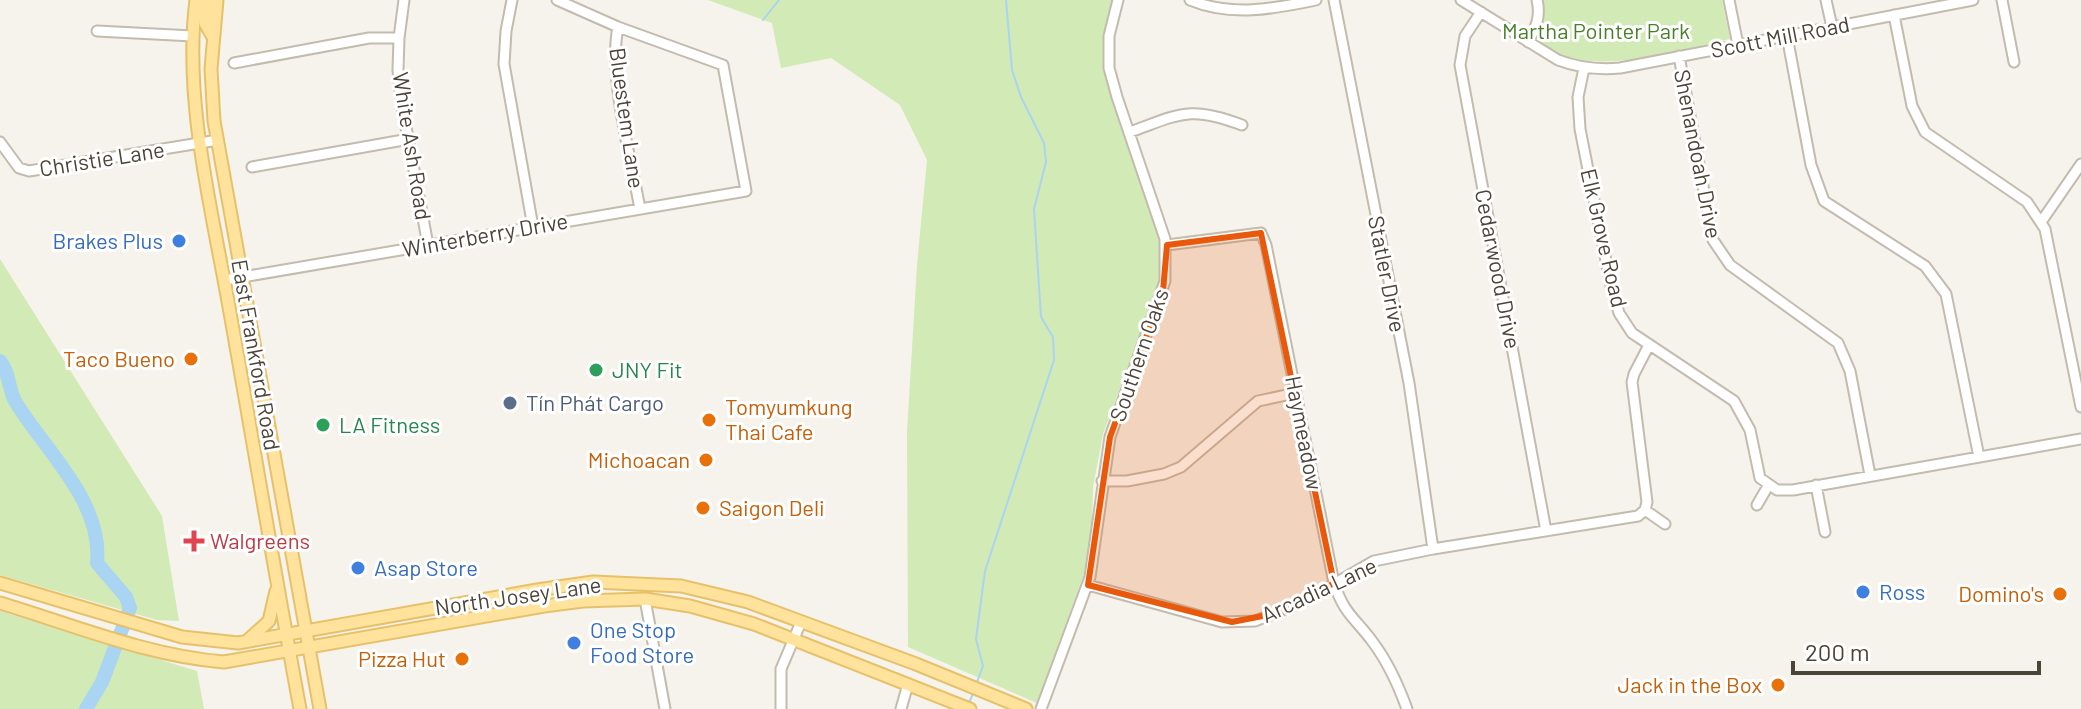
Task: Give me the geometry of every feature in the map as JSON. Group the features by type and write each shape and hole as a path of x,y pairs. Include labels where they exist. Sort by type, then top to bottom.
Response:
{"main road":[{"name":"East Frankford Road","path":"196,0 193,36 202,143 300,709"},
{"path":"206,0 205,23 213,37"},
{"name":"East Frankford Road","path":"217,0 210,95 320,709"},
{"path":"255,455 274,452"},
{"path":"247,641 269,621 278,582"},
{"name":"North Josey Lane","path":"0,583 146,627 216,642 247,641 305,632 593,582 681,586 748,602 916,664 1026,709"},
{"path":"537,590 544,606"},
{"name":"North Josey Lane","path":"0,603 140,646 194,660 224,662 544,606 645,599 690,606 734,618 970,709"}],"street":[{"name":"White Ash Road","path":"404,0 398,70 428,245"},
{"path":"512,0 504,64 533,227"},
{"path":"557,0 618,27"},
{"name":"Southern Oaks","path":"1041,709 1088,585 1096,553 1102,481 1110,437 1163,291 1167,245 1112,80 1107,49 1118,0"},
{"path":"1190,0 1213,7 1254,11 1316,0"},
{"name":"Statler Drive","path":"1334,0 1409,383 1433,549"},
{"name":"Scott Mill Road","path":"1461,0 1558,60 1584,68 1620,68 1894,15 1921,5 1973,0"},
{"path":"1528,42 1537,25 1537,0"},
{"path":"1729,0 1738,45"},
{"path":"1826,0 1832,27"},
{"path":"2002,0 2014,62"},
{"name":"Cedarwood Drive","path":"1481,12 1465,36 1460,65 1546,531"},
{"path":"1894,15 1912,106 1925,132 2017,195 2035,211 2041,222 2052,258 2081,407"},
{"name":"Winterberry Drive","path":"225,280 746,191 723,65 618,27"},
{"name":"Bluestem Lane","path":"618,27 614,48 617,79 640,209"},
{"path":"97,31 193,36"},
{"path":"1787,36 1811,165 1824,201 1925,266 1946,294 1979,457"},
{"path":"234,63 369,38 399,38"},
{"name":"Shenandoah Drive","path":"1679,56 1713,240 1730,265 1838,343 1850,371 1870,475"},
{"name":"Elk Grove Road","path":"1584,68 1578,97 1580,129 1619,313 1627,326 1649,345 1734,401 1750,430 1760,478 1768,486"},
{"path":"1130,132 1183,113 1200,112 1242,125"},
{"path":"252,167 409,139"},
{"name":"Christie Lane","path":"0,142 19,168 29,171 218,140"},
{"path":"2041,222 2081,164"},
{"name":"Haymeadow","path":"1167,245 1261,233 1266,245 1334,583 1349,616 1386,660 1407,709"},
{"path":"1649,345 1632,382 1647,492 1645,510 1665,524"},
{"path":"1102,481 1127,481 1164,474 1181,467 1258,401 1296,393"},
{"path":"1757,505 1768,486 1784,491 2081,439"},
{"path":"1816,485 1825,532"},
{"name":"Arcadia Lane","path":"1088,585 1194,615 1232,622 1255,621 1283,612 1374,561 1638,516 1645,510"},
{"path":"645,599 665,709"},
{"path":"781,709 781,669 801,622"},
{"path":"901,709 908,684"}],"highlighted area":[{"path":"1261,233 1334,583 1283,612 1232,622 1088,585 1110,437 1163,291 1167,245"}],"green space":[{"path":"708,0 1114,0 1106,34 1106,66 1121,127 1155,219 1161,270 1158,288 1103,434 1093,487 1091,554 1037,703 908,647 907,432 927,160 900,105 831,58 781,68 772,23"},
{"name":"Martha Pointer Park","path":"1543,0 1722,0 1730,39 1629,60 1577,59 1554,52 1536,38 1544,21"},
{"path":"0,259 162,516 179,621 157,620 0,575"},
{"path":"0,611 197,671 204,709 0,709"}],"waterway":[{"path":"763,20 779,0"},
{"path":"976,685 983,666 976,639 985,571 1054,360 1053,337 1041,317 1034,209 1046,162 1044,143 1021,97 1012,70 1006,0"},
{"path":"0,361 6,370 15,401 82,498 96,540 97,563 126,597 130,608 102,682 86,709"},
{"path":"969,703 974,691"}],"place":[{"name":"Brakes Plus","path":"179,241"},
{"name":"Taco Bueno","path":"191,359"},
{"name":"JNY Fit","path":"596,370"},
{"name":"Tín Phát Cargo","path":"510,403"},
{"name":"Tomyumkung Thai Cafe","path":"709,420"},
{"name":"LA Fitness","path":"323,425"},
{"name":"Michoacan","path":"706,460"},
{"name":"Saigon Deli","path":"703,508"},
{"name":"Walgreens","path":"194,541"},
{"name":"Asap Store","path":"358,568"},
{"name":"Ross","path":"1863,592"},
{"name":"Domino's","path":"2060,594"},
{"name":"One Stop Food Store","path":"574,643"},
{"name":"Pizza Hut","path":"462,659"},
{"name":"Jack in the Box","path":"1778,685"}]}
